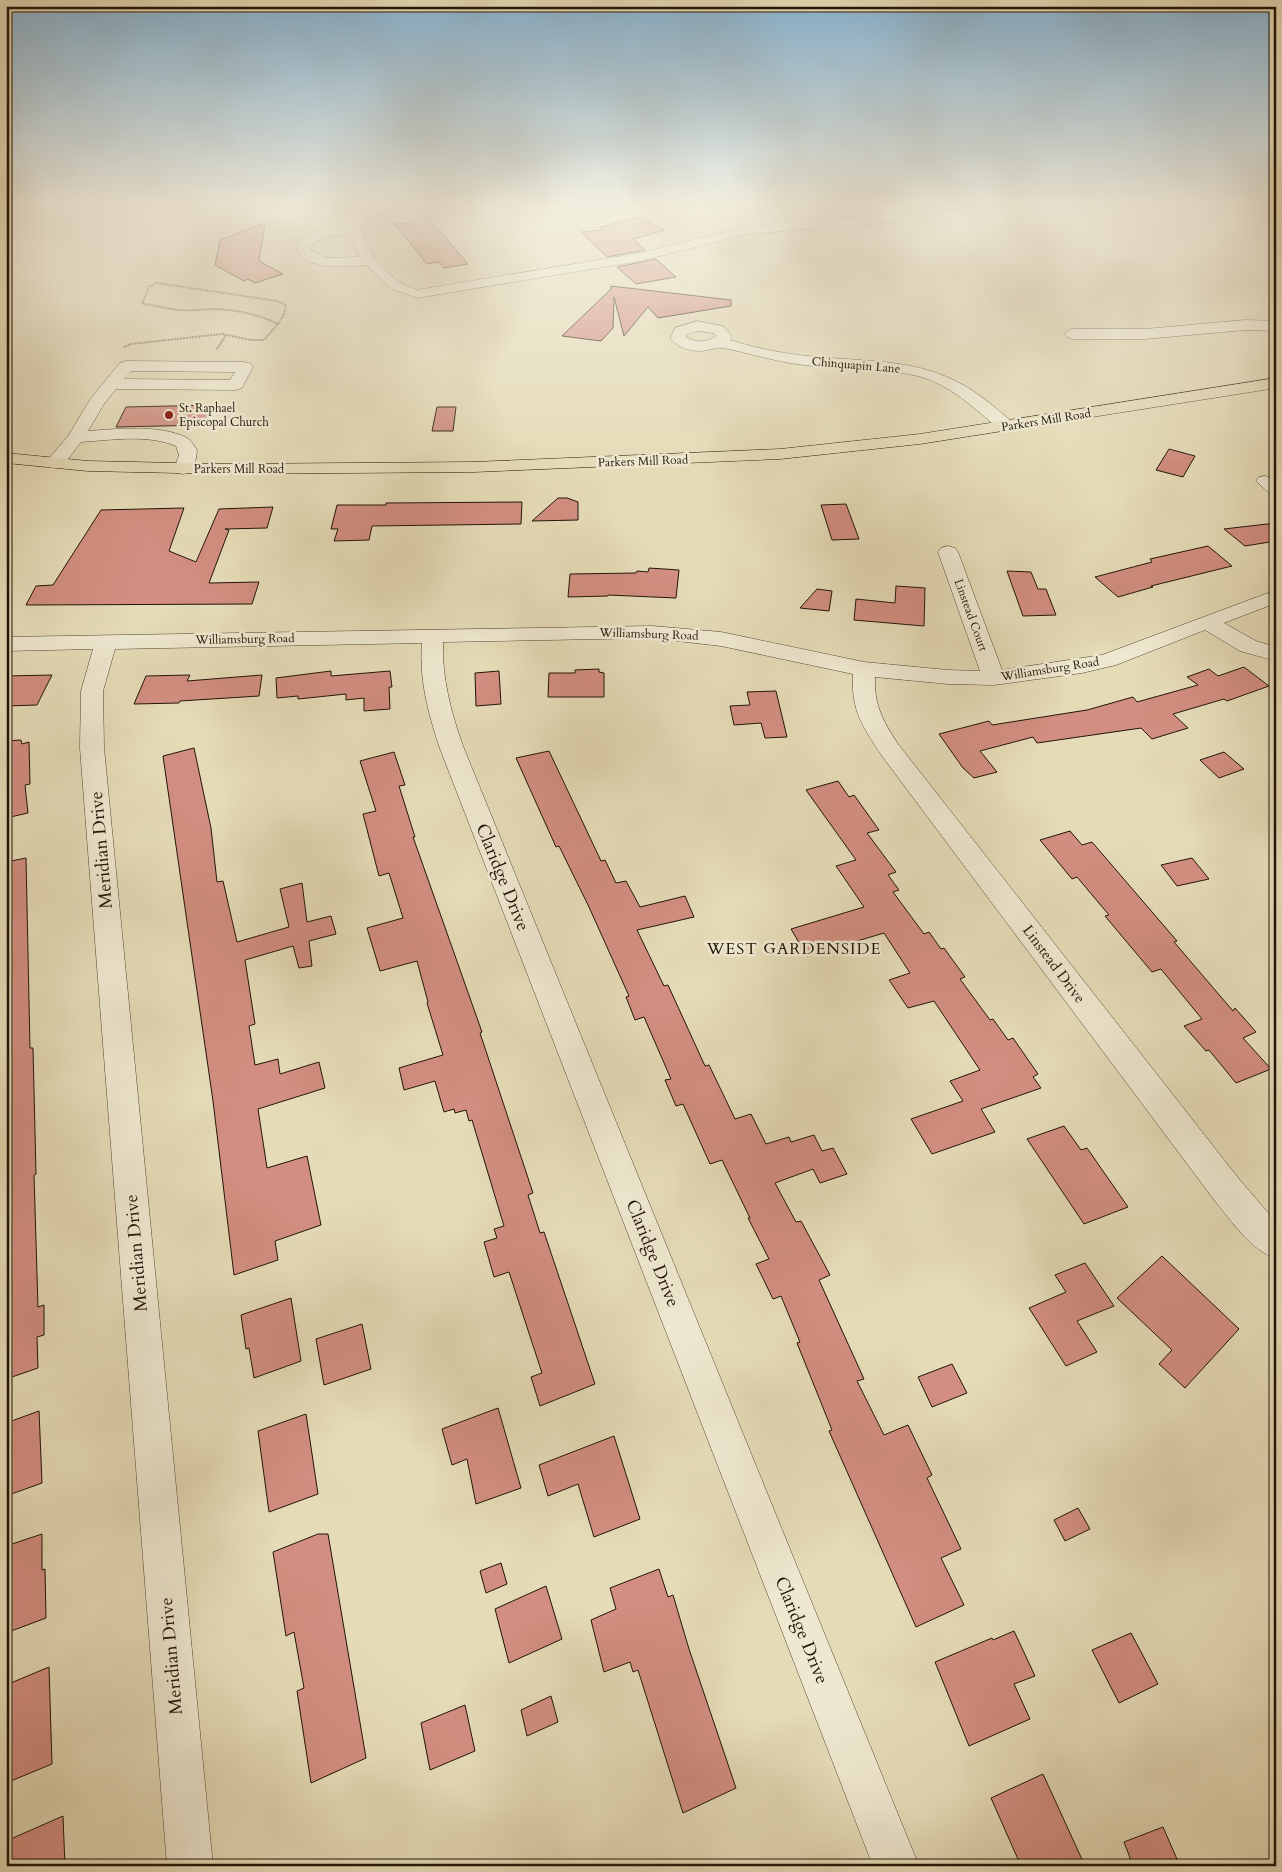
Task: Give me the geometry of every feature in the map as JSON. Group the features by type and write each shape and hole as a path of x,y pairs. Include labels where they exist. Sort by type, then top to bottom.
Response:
{"main road":[{"name":"Parkers Mill Road","path":"6,458 54,463 183,469 474,467 688,460 834,450 920,440 1276,384"}],"street":[{"path":"401,289 413,293 427,293 449,289"},
{"path":"1072,334 1145,334 1236,326 1276,326"},
{"name":"Chinquapin Lane","path":"720,342 746,351 788,358 833,364 885,366 918,372 953,385 1006,426"},
{"path":"54,463 76,437 97,402 126,366 245,367 236,385 112,384"},
{"path":"76,437 137,434 168,436 183,441 188,450 183,469"},
{"name":"Linstead Court","path":"948,552 994,678"},
{"name":"Williamsburg Road","path":"6,644 609,632 688,635 756,645 864,669 948,677 994,678 1082,666 1108,660 1276,596"},
{"path":"1208,623 1248,646 1276,654"},
{"name":"Claridge Drive","path":"433,636 430,662 432,684 451,746 896,1866"},
{"name":"Meridian Drive","path":"106,642 92,691 92,748 190,1866"},
{"name":"Linstead Drive","path":"864,669 863,694 871,720 890,750 1227,1190 1260,1230 1276,1244"}],"path":[{"path":"148,289 141,303 158,305 171,310 216,309 249,313 260,315 278,324"},
{"path":"122,348 131,344 222,334 251,340 264,340 271,334 284,314 286,305 277,301 205,289"}],"building":[{"path":"611,289 640,289 731,300 731,306 658,318 648,307 624,336 614,297 613,328 601,341 562,336"},
{"name":"St. Raphael Episcopal Church","path":"215,405 207,425 116,427 126,407"},
{"path":"437,407 456,407 453,431 432,431"},
{"path":"1169,449 1195,456 1183,477 1156,470"},
{"path":"558,498 567,498 578,502 578,520 532,521"},
{"path":"522,502 521,524 372,526 369,540 334,541 338,529 331,529 337,505"},
{"path":"846,504 859,539 832,540 821,505"},
{"path":"273,507 267,528 225,529 229,530 209,583 259,582 252,604 26,605 36,586 53,585 101,510 184,508 169,551 196,562 219,509"},
{"path":"1276,523 1276,541 1245,546 1224,529"},
{"path":"1208,546 1232,566 1151,586 1153,587 1118,597 1095,577 1152,562 1150,559"},
{"path":"649,568 679,570 676,598 608,595 568,597 570,574 636,573 637,571 648,572"},
{"path":"1007,571 1031,572 1038,589 1046,589 1056,615 1023,616"},
{"path":"896,586 925,588 924,626 854,620 856,599 895,603"},
{"path":"817,589 832,591 829,611 800,608"},
{"path":"1244,667 1269,686 1227,701 1224,699 1173,714 1188,728 1152,739 1141,728 1037,743 1033,737 980,751 997,772 974,778 963,768 939,734 989,721 992,725 1087,710 1133,697 1137,702 1198,685 1187,677 1209,669 1218,676"},
{"path":"599,669 599,672 604,673 604,697 548,697 549,673 575,673 575,670"},
{"path":"331,671 331,676 390,671 392,687 389,687 390,709 364,711 364,698 346,700 346,694 298,699 298,696 277,698 276,678"},
{"path":"499,671 501,704 476,706 475,673"},
{"path":"52,675 37,705 6,706 6,676"},
{"path":"190,675 187,681 262,675 259,696 180,701 179,703 134,704 146,676"},
{"path":"776,691 787,737 765,738 761,723 734,725 730,706 750,705 747,692"},
{"path":"21,740 22,744 29,742 30,784 25,785 28,813 6,818 6,741"},
{"path":"194,748 211,828 217,882 223,881 237,942 289,927 280,889 302,883 307,922 331,916 336,934 309,941 312,966 299,968 293,946 245,960 255,1024 249,1026 255,1065 278,1059 280,1074 319,1062 325,1088 258,1109 267,1168 307,1156 321,1225 275,1241 278,1260 234,1275 213,1101 163,756"},
{"path":"549,751 601,861 605,860 616,883 626,881 640,907 685,896 694,917 637,930 664,986 668,985 705,1066 709,1065 735,1119 751,1114 766,1144 789,1137 791,1142 814,1135 822,1151 833,1148 847,1174 820,1183 813,1169 775,1183 796,1222 801,1221 830,1275 819,1280 864,1379 857,1381 884,1435 908,1425 932,1475 927,1478 961,1549 941,1558 964,1605 916,1627 829,1431 832,1430 797,1343 800,1342 781,1296 773,1299 756,1264 769,1259 722,1160 710,1164 683,1104 676,1106 665,1080 671,1079 644,1017 635,1020 626,997 629,996 589,907 559,846 556,847 516,758"},
{"path":"394,752 405,785 399,786 415,837 413,837 482,1032 480,1033 533,1193 528,1195 540,1233 544,1232 595,1384 540,1406 531,1377 542,1373 509,1272 494,1277 484,1242 497,1238 494,1229 504,1226 472,1120 469,1121 466,1110 455,1113 454,1109 444,1112 435,1081 404,1090 399,1068 443,1055 427,1003 417,961 380,971 367,928 403,918 389,873 379,876 363,814 376,811 360,761"},
{"path":"1224,752 1244,769 1219,778 1200,760"},
{"path":"838,781 849,797 854,795 879,830 867,833 896,872 888,875 899,890 893,892 924,934 929,932 941,949 944,948 965,977 960,979 990,1020 993,1019 1008,1040 1013,1038 1038,1074 1033,1077 1041,1088 981,1109 995,1132 932,1154 911,1119 963,1101 950,1081 980,1070 934,1001 908,1008 889,980 910,973 884,933 807,956 791,929 864,907 836,866 856,860 806,790"},
{"path":"1070,831 1082,845 1092,842 1177,941 1174,942 1233,1011 1235,1008 1256,1032 1243,1038 1271,1069 1236,1083 1209,1050 1206,1051 1184,1026 1202,1019 1161,969 1152,972 1105,916 1109,915 1077,877 1072,879 1040,840"},
{"path":"26,858 30,1048 33,1048 38,1307 44,1305 44,1335 37,1337 38,1368 6,1379 6,862"},
{"path":"1192,858 1209,879 1177,886 1161,865"},
{"path":"1064,1126 1081,1150 1087,1148 1128,1207 1084,1224 1027,1139"},
{"path":"1162,1256 1239,1329 1185,1388 1159,1364 1172,1350 1117,1298"},
{"path":"1085,1263 1114,1306 1077,1321 1097,1352 1066,1366 1029,1308 1066,1292 1055,1275"},
{"path":"291,1298 301,1361 254,1378 249,1348 246,1349 241,1315"},
{"path":"362,1324 371,1369 324,1385 316,1339"},
{"path":"952,1364 967,1393 932,1407 918,1377"},
{"path":"498,1408 521,1488 476,1504 467,1459 452,1465 442,1429"},
{"path":"39,1411 42,1483 6,1496 6,1423"},
{"path":"306,1414 318,1494 269,1512 258,1431"},
{"path":"614,1436 640,1519 594,1537 578,1484 548,1496 539,1465"},
{"path":"1078,1508 1090,1529 1065,1541 1054,1520"},
{"path":"42,1534 42,1570 45,1569 46,1618 6,1633 6,1546"},
{"path":"318,1534 328,1534 366,1758 311,1783 297,1691 304,1688 294,1632 286,1636 273,1552"},
{"path":"501,1563 507,1584 486,1593 480,1571"},
{"path":"659,1569 668,1597 673,1595 689,1649 736,1788 683,1813 638,1670 633,1672 630,1662 604,1672 591,1620 616,1609 610,1588"},
{"path":"546,1586 562,1639 509,1663 495,1609"},
{"path":"1014,1631 1035,1676 1014,1684 1030,1719 969,1746 935,1662 992,1638 993,1640"},
{"path":"1131,1633 1158,1684 1119,1703 1092,1650"},
{"path":"49,1667 52,1764 6,1783 6,1685"},
{"path":"551,1696 558,1722 527,1736 521,1710"},
{"path":"465,1705 475,1751 430,1770 421,1723"},
{"path":"1043,1774 1085,1866 1021,1866 991,1798"},
{"path":"63,1816 65,1866 6,1866 6,1841"},
{"path":"1163,1827 1180,1866 1133,1866 1124,1842"}],"place":[{"name":"St. Raphael Episcopal Church","path":"169,415"}],"district":[{"name":"WEST GARDENSIDE","path":"794,948"}]}
